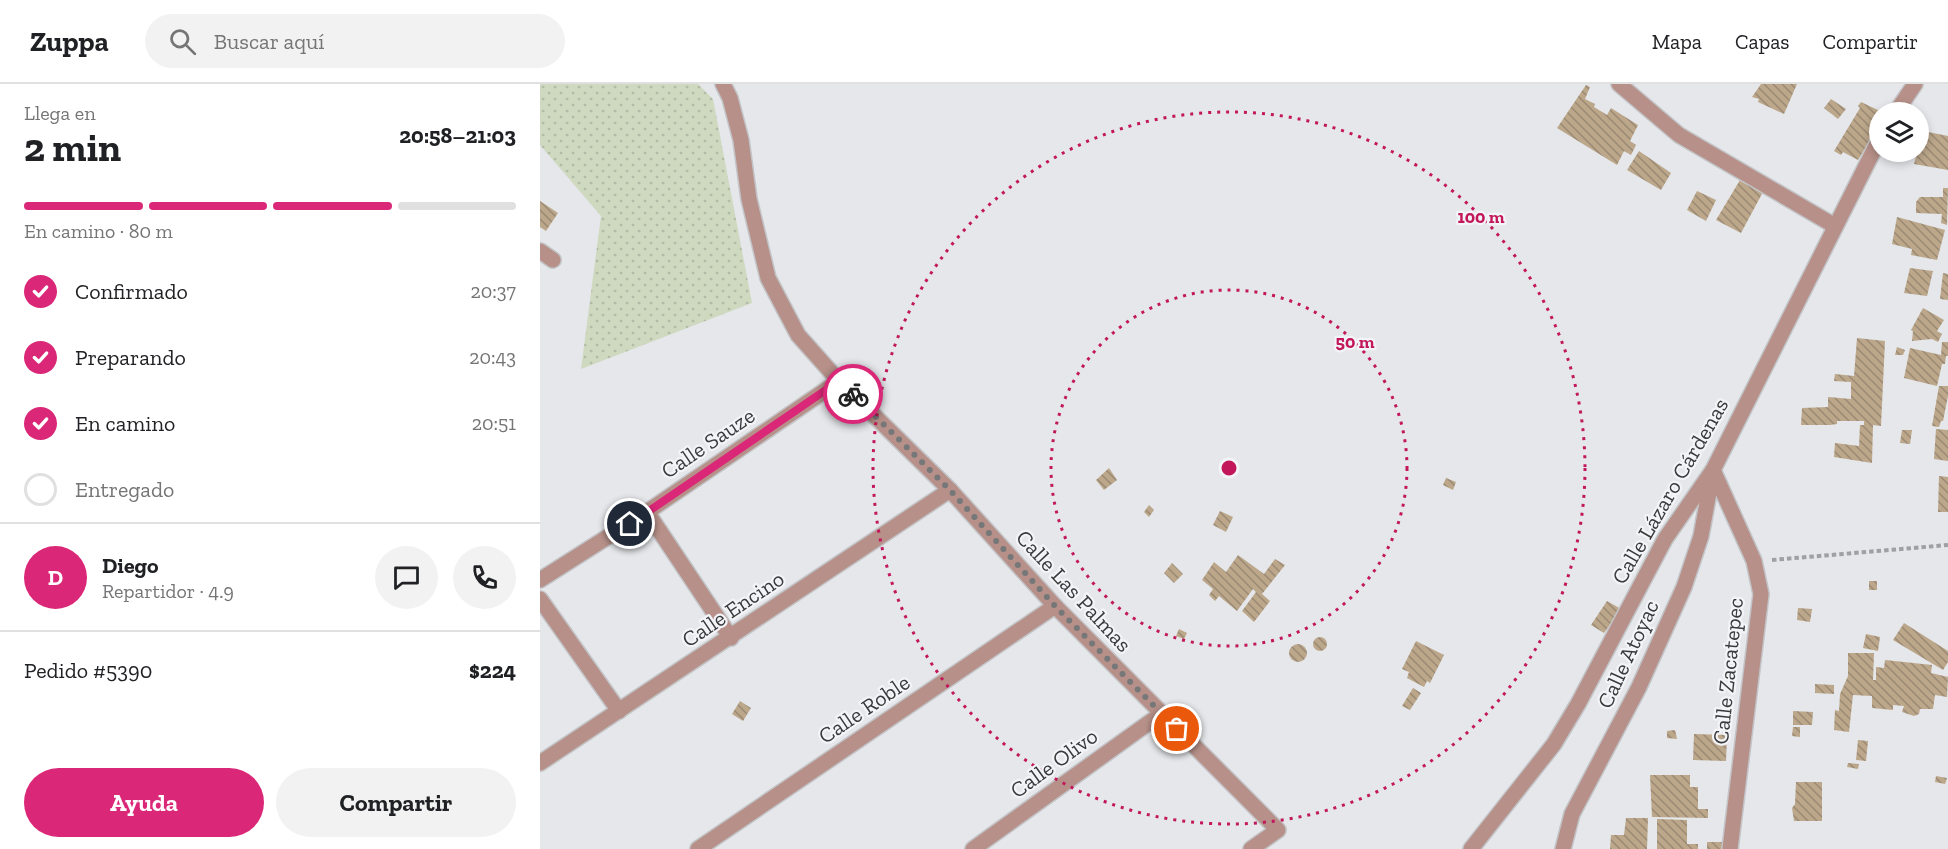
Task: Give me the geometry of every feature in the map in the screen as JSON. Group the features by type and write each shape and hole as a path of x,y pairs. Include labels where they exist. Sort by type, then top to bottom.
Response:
{"street":[{"name":"Calle Las Palmas","path":"723,84 730,98 741,140 749,199 768,278 798,335 839,381 950,490 1055,606 1278,830 1251,849"},
{"path":"1619,84 1679,135 1835,226"},
{"path":"1903,102 1915,84"},
{"name":"Calle Lázaro Cárdenas","path":"1471,849 1554,744 1578,704 1665,539 1713,470 1869,160"},
{"path":"540,251 554,260"},
{"name":"Calle Sauze","path":"540,580 647,512 839,381"},
{"name":"Calle Zacatepec","path":"1713,470 1754,561 1761,594 1732,848"},
{"name":"Calle Atoyac","path":"1563,849 1572,814 1639,687 1684,587 1701,536 1713,470"},
{"name":"Calle Encino","path":"540,763 731,638 950,490"},
{"path":"647,512 731,638"},
{"path":"540,599 619,711"},
{"name":"Calle Roble","path":"698,849 1055,606"},
{"name":"Calle Olivo","path":"973,849 1161,714"}],"path":[{"path":"1754,561 1948,546"}],"green space":[{"path":"540,84 698,84 713,99 752,303 581,369 601,216 540,145"}],"building":[{"path":"1761,84 1797,84 1784,114 1752,97"},
{"path":"1586,85 1590,87 1585,99 1595,104 1594,107 1607,115 1611,108 1638,125 1630,141 1636,145 1631,155 1624,151 1617,165 1557,128"},
{"path":"1831,99 1846,109 1838,119 1824,108"},
{"path":"1861,102 1869,106 1869,142 1858,160 1843,152 1841,155 1834,151 1860,108 1858,106"},
{"path":"1929,132 1948,136 1948,170 1914,164 1915,162 1929,162"},
{"path":"1639,151 1671,173 1661,190 1627,170"},
{"path":"1740,180 1763,192 1741,233 1716,220"},
{"path":"1943,188 1948,188 1947,225 1941,223 1942,214 1916,213 1916,202 1920,197 1943,197"},
{"path":"1697,191 1716,200 1706,221 1687,210"},
{"path":"540,201 558,213 546,231 540,227"},
{"path":"1897,217 1945,230 1937,260 1911,255 1912,249 1892,244"},
{"path":"1910,268 1933,271 1927,296 1904,293"},
{"path":"1943,273 1948,274 1948,300 1940,299"},
{"path":"1923,308 1944,320 1937,331 1942,334 1938,342 1932,339 1912,341 1913,331 1911,330"},
{"path":"1857,338 1885,341 1881,426 1873,425 1872,463 1834,457 1835,443 1859,446 1860,425 1864,425 1864,421 1837,421 1837,424 1830,425 1801,425 1802,408 1828,407 1828,397 1851,399 1851,382 1834,381 1835,374 1854,376"},
{"path":"1942,342 1948,342 1948,356 1946,356 1945,364 1942,364 1937,386 1904,378 1910,348 1941,355"},
{"path":"1897,347 1905,350 1903,355 1895,355"},
{"path":"1939,386 1948,386 1948,396 1943,421 1939,427 1932,426"},
{"path":"1936,429 1948,430 1948,461 1934,459"},
{"path":"1902,430 1912,430 1910,444 1900,443"},
{"path":"1109,468 1117,480 1104,490 1096,480"},
{"path":"1939,476 1948,477 1948,512 1938,512"},
{"path":"1446,478 1456,482 1453,490 1443,485"},
{"path":"1149,505 1154,510 1149,517 1144,512"},
{"path":"1220,511 1233,517 1226,532 1213,525"},
{"path":"1238,555 1264,574 1275,559 1285,565 1262,594 1270,601 1254,622 1242,611 1256,592 1253,589 1237,611 1219,596 1215,601 1209,595 1213,589 1202,580 1214,562 1226,572"},
{"path":"1172,563 1183,574 1174,583 1164,573"},
{"path":"1869,581 1877,581 1877,590 1869,590"},
{"path":"1607,601 1621,609 1604,633 1591,625"},
{"path":"1798,608 1812,609 1810,622 1797,620"},
{"path":"1904,623 1948,651 1948,662 1943,670 1893,640"},
{"path":"1179,629 1187,633 1184,639 1176,636"},
{"path":"1866,634 1880,637 1878,651 1863,648"},
{"path":"1320,637 1325,639 1327,644 1325,649 1320,651 1315,649 1313,644 1315,639"},
{"path":"1416,641 1444,655 1430,683 1427,681 1424,687 1407,678 1409,672 1402,669"},
{"path":"1298,644 1304,647 1307,653 1304,659 1298,662 1292,659 1289,653 1292,647"},
{"path":"1848,653 1874,653 1873,680 1876,680 1876,667 1884,668 1885,660 1932,665 1931,673 1948,677 1947,697 1935,695 1933,709 1920,709 1919,714 1914,716 1902,712 1904,706 1893,705 1893,710 1872,708 1872,696 1853,695 1849,732 1834,730 1835,710 1839,711 1840,694 1848,676"},
{"path":"1815,684 1834,685 1834,694 1815,693"},
{"path":"1413,688 1421,693 1410,710 1402,706"},
{"path":"740,701 751,708 743,721 732,714"},
{"path":"1793,711 1813,712 1812,725 1793,725"},
{"path":"1793,727 1800,727 1800,737 1792,736"},
{"path":"1675,730 1677,739 1667,738 1667,731"},
{"path":"1694,734 1727,735 1726,761 1693,760"},
{"path":"1858,740 1868,741 1866,761 1856,760"},
{"path":"1848,763 1859,764 1858,769 1847,767"},
{"path":"1650,775 1690,775 1690,787 1698,787 1698,809 1708,809 1708,818 1652,817"},
{"path":"1936,776 1947,778 1945,784 1935,782"},
{"path":"1796,782 1822,782 1822,821 1794,821 1792,808 1795,804"},
{"path":"1626,818 1648,818 1647,849 1610,849 1611,835 1624,835"},
{"path":"1657,819 1687,820 1687,844 1698,844 1698,849 1657,849"},
{"path":"1707,842 1733,842 1733,849 1707,849"}],"way so far":[{"path":"853,394 950,490 1055,606 1177,729"}],"route":[{"path":"630,524 839,381 853,394"}]}
